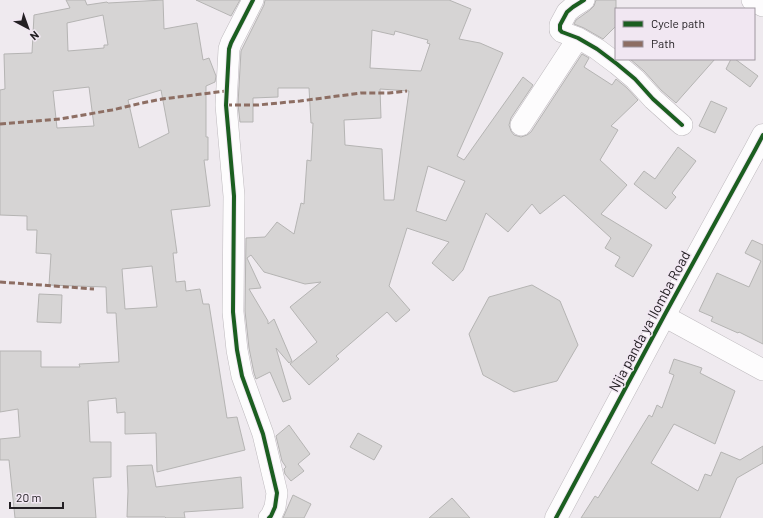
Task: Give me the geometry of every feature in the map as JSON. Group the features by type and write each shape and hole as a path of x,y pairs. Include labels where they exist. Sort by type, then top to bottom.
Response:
{"street":[{"path":"252,0 229,48 226,105 234,196 234,312 237,350 242,376 263,434 277,493 275,507 269,518"},
{"path":"584,0 567,12 560,25 560,30 597,49 623,69 682,125"},
{"path":"752,0 763,6"},
{"path":"521,124 578,38"},
{"name":"Njia panda ya Ilomba Road","path":"556,518 664,316 760,146"},
{"path":"664,316 763,370"}],"building":[{"path":"66,0 85,0 87,5 107,2 163,0 164,29 197,23 203,60 209,58 216,76 215,82 206,86 206,137 208,137 208,160 204,160 210,206 171,210 177,253 173,253 176,282 185,281 186,291 200,289 203,304 209,304 227,418 237,417 245,450 157,472 156,433 125,434 125,412 117,413 116,398 88,401 90,442 111,442 111,477 93,478 96,518 15,518 9,460 0,460 0,439 20,437 18,409 0,412 0,351 41,351 41,367 80,367 79,364 119,362 116,313 107,313 106,287 49,285 51,254 36,253 37,230 27,230 27,216 0,215 0,90 5,89 4,54 32,53 34,15 70,8","holes":["103,15 108,45 104,45 104,48 68,51 67,23","89,87 94,126 57,128 53,91","161,90 169,133 139,148 128,100","152,266 157,307 125,309 122,269"]},
{"path":"196,0 240,0 231,16"},
{"path":"265,0 449,0 471,9 459,39 480,43 503,53 457,156 464,160 523,77 533,85 511,118 509,125 514,135 521,137 531,132 582,54 589,58 584,67 612,85 616,79 638,100 611,126 618,130 600,160 627,185 601,214 652,245 633,277 615,266 620,257 605,248 611,238 564,195 540,214 532,204 508,232 486,213 463,270 453,281 432,263 449,242 407,228 389,286 410,310 396,322 387,312 336,356 339,359 309,385 290,364 317,342 290,307 321,282 305,284 264,272 251,255 247,258 261,288 249,289 268,321 268,324 274,319 292,361 289,363 276,348 291,399 283,402 270,372 256,379 254,373 249,348 245,311 246,238 265,237 277,222 294,234 301,203 304,204 307,160 311,161 313,123 311,123 309,88 278,88 278,97 253,98 253,122 240,122 238,104 241,51 264,5","holes":["372,30 394,35 395,31 428,40 427,43 430,44 421,71 370,68","380,89 409,91 394,200 384,200 382,149 345,145 344,120 381,118","428,166 465,181 446,221 416,211"]},
{"path":"596,0 616,0 615,27 603,39 574,24 576,20 594,6"},
{"path":"631,60 714,60 676,103 661,90 644,71"},
{"path":"730,60 736,60 758,76 750,87 726,69"},
{"path":"711,101 727,108 715,133 699,126"},
{"path":"678,147 696,161 672,193 676,197 666,209 634,184 644,171 655,179"},
{"path":"752,240 763,245 763,344 739,332 738,333 711,321 713,317 699,311 717,273 749,287 761,261 745,253"},
{"path":"532,285 560,301 578,345 557,381 514,392 483,375 469,334 489,297"},
{"path":"39,294 62,295 61,323 37,322"},
{"path":"674,359 702,368 700,373 735,391 715,444 674,424 651,463 698,491 705,474 711,476 721,452 740,460 763,446 763,463 737,478 720,518 581,518 595,496 598,498 649,415 652,417 657,405 662,408 674,375 669,373"},
{"path":"289,425 310,454 298,464 304,471 291,481 285,474 284,469 286,467 282,461 276,436"},
{"path":"358,433 382,446 374,460 350,447"},
{"path":"152,465 156,487 241,477 243,508 184,512 185,518 127,517 127,466"},
{"path":"293,495 311,504 304,518 283,518"},
{"path":"452,498 470,518 429,518"}],"marked path":[{"path":"0,124 60,119 162,99 226,91"},
{"path":"226,105 258,105 361,93 389,93 407,91"},
{"path":"0,282 94,289"}],"cycle path":[{"path":"253,0 229,49 226,105 234,196 233,312 237,350 242,376 263,434 277,493 275,507 269,518"},
{"path":"584,0 567,12 560,25 560,30 597,49 617,64 635,79 653,99 682,125"},
{"path":"556,518 763,135"}]}
